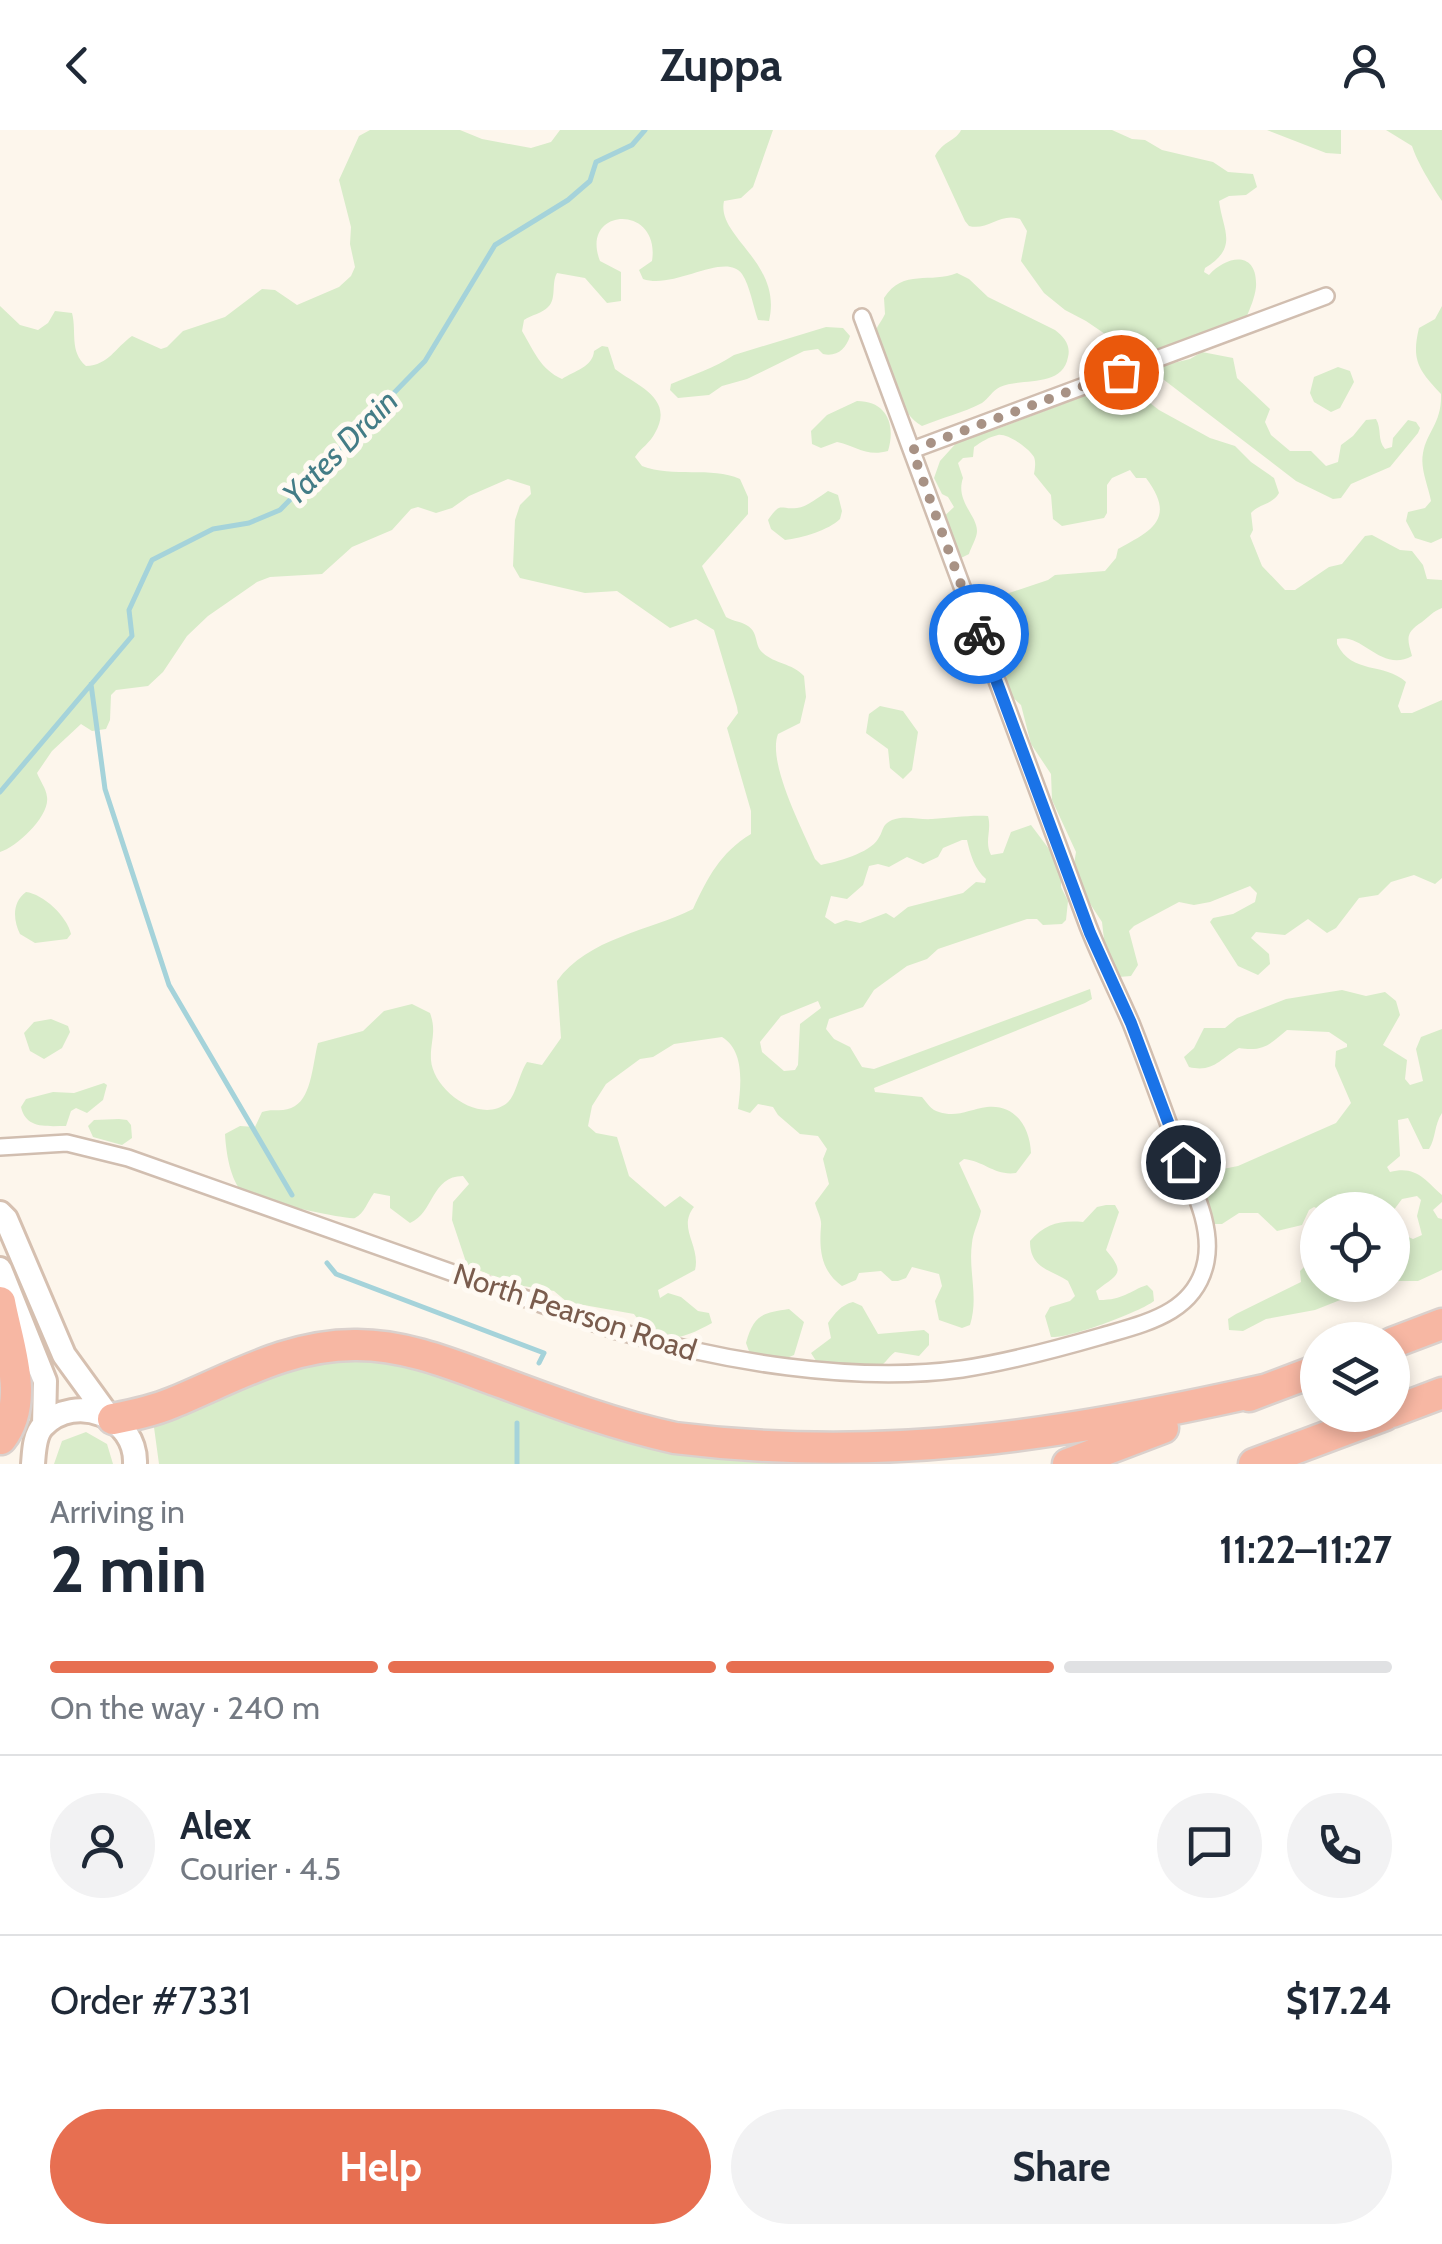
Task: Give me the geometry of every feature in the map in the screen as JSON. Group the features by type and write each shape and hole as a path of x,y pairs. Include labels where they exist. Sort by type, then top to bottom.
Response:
{"highway":[{"path":"0,1302 16,1390 14,1417 0,1440"},
{"path":"1410,1336 1442,1324"},
{"path":"111,1418 167,1405 280,1356 356,1345 381,1346 430,1358 600,1418 677,1439 762,1454 835,1460 920,1457 1008,1446 1264,1390"},
{"path":"1068,1464 1300,1377"},
{"path":"1410,1406 1442,1394"},
{"path":"0,1440 42,1428"},
{"path":"1254,1464 1339,1432"}],"main road":[{"path":"0,1213 6,1219 64,1356 132,1442 135,1464"},
{"path":"0,1269 41,1368 46,1395 33,1464"},
{"path":"42,1428 76,1411 93,1411 111,1418"}],"street":[{"path":"912,450 1326,296"},
{"name":"North Pearson Road","path":"0,1147 67,1142 128,1158 616,1330 682,1350 763,1364 886,1373 961,1369 1060,1348 1163,1318 1187,1300 1200,1281 1207,1259 1203,1218 1131,1023 1090,933 862,317"}],"green space":[{"path":"370,130 460,130 482,139 531,148 551,142 560,130 773,130 753,187 741,198 724,201 730,227 767,282 771,300 769,321 758,320 745,279 734,268 712,268 670,280 643,279 639,270 652,261 651,242 645,229 622,219 601,230 597,243 600,261 621,272 621,301 607,303 585,278 557,273 551,304 524,320 522,331 543,365 562,379 587,365 594,351 608,347 615,369 651,394 660,411 660,421 653,437 635,457 642,466 740,479 748,497 748,514 702,566 726,617 751,629 760,650 768,657 804,676 806,697 800,723 778,734 777,762 788,796 821,865 868,849 892,820 988,816 991,855 1003,853 1011,832 1031,825 1061,865 1061,887 1068,901 1062,924 1043,925 1037,919 1027,919 938,949 874,990 863,1007 829,1019 826,1029 834,1039 850,1047 862,1067 874,1069 1090,989 1092,999 1085,1003 874,1088 875,1092 922,1097 934,1110 946,1114 987,1107 1006,1109 1020,1119 1028,1135 1031,1153 1016,1173 964,1159 959,1163 981,1211 972,1243 974,1304 970,1325 962,1328 939,1320 935,1301 942,1286 939,1274 912,1267 906,1278 898,1281 892,1281 881,1271 859,1273 856,1280 842,1286 835,1280 823,1259 821,1221 815,1203 829,1184 823,1159 827,1149 818,1136 800,1134 773,1107 758,1104 750,1113 738,1109 738,1060 722,1037 674,1044 653,1057 640,1059 606,1084 592,1106 588,1126 596,1133 617,1137 629,1176 665,1207 680,1196 694,1207 688,1230 695,1270 658,1290 660,1298 668,1293 681,1297 698,1311 709,1313 712,1323 679,1337 660,1337 634,1314 567,1302 554,1291 511,1284 467,1265 452,1220 453,1202 469,1184 463,1176 438,1188 424,1211 410,1223 390,1208 390,1196 374,1193 361,1214 349,1218 249,1196 235,1181 225,1134 240,1126 255,1127 262,1112 295,1106 308,1086 318,1043 363,1031 384,1011 412,1004 430,1013 431,1060 449,1093 484,1110 507,1103 527,1062 542,1065 561,1038 557,981 570,966 602,945 693,909 716,867 751,834 751,811 727,728 738,713 737,707 714,630 696,619 670,628 617,591 585,593 520,578 513,566 515,520 520,505 531,494 530,486 508,479 436,513 418,507 411,509 392,530 352,547 322,574 270,577 257,582 208,616 187,636 163,672 148,686 116,690 111,695 106,729 92,731 81,724 52,751 37,773 47,797 43,813 23,837 0,852 0,306 20,325 38,330 55,311 72,313 75,348 86,366 106,359 132,336 161,349 167,347 183,331 225,317 262,289 275,290 297,305 339,287 355,267 351,227 339,180 359,136","holes":["967,840 985,883 976,882 963,893 908,907 894,918 886,913 860,923 846,920 835,924 825,917 831,896 847,899 863,885 869,866 889,867 907,857 923,864 938,857 943,848","818,1001 821,1008 800,1024 798,1065 795,1070 784,1071 762,1052 760,1042 781,1016"]},
{"path":"961,130 1112,130 1162,150 1213,162 1228,172 1253,174 1257,187 1246,195 1219,201 1225,245 1204,272 1209,275 1232,260 1247,262 1252,267 1256,287 1246,318 1190,337 1156,357 1130,351 1065,310 1044,293 1021,261 1027,231 1020,219 1006,218 976,227 965,221 935,156"},
{"path":"1267,130 1341,130 1341,154 1326,153"},
{"path":"1386,130 1442,130 1442,201 1412,146"},
{"path":"957,273 988,297 1055,330 1066,342 1068,357 1058,374 1000,387 982,403 922,426 904,406 875,335 885,314 884,298 892,289 909,280"},
{"path":"1442,306 1442,538 1431,543 1415,538 1406,521 1408,512 1425,508 1431,501 1422,459 1439,412 1441,394 1422,371 1416,349 1419,328 1435,319"},
{"path":"826,327 843,328 850,336 837,353 804,351 709,395 678,398 670,390 671,384 734,355"},
{"path":"1202,352 1233,358 1237,378 1270,409 1265,422 1271,435 1290,451 1311,451 1326,466 1338,462 1341,445 1366,420 1376,419 1385,449 1392,447 1393,438 1408,420 1420,428 1390,467 1351,484 1341,498 1333,499 1296,481 1155,373 1165,365"},
{"path":"1338,367 1350,371 1354,382 1340,408 1331,412 1314,402 1310,393 1314,377"},
{"path":"1116,384 1127,385 1159,410 1210,438 1235,446 1274,478 1279,493 1251,513 1250,536 1262,566 1285,590 1295,590 1329,567 1342,564 1365,536 1372,535 1400,550 1412,551 1423,565 1427,579 1442,580 1442,608 1410,633 1412,656 1391,660 1346,638 1337,639 1337,644 1351,660 1406,682 1398,706 1401,713 1412,713 1442,700 1442,878 1435,884 1414,875 1391,882 1378,895 1359,898 1336,928 1327,933 1308,919 1285,935 1256,932 1251,938 1269,954 1270,964 1258,975 1238,966 1210,922 1255,902 1257,893 1250,886 1210,902 1179,902 1134,926 1129,931 1138,965 1131,976 1119,977 1106,957 1102,922 1085,896 1077,893 1073,870 1076,852 1052,800 1051,774 1031,744 1021,705 1008,693 1006,674 985,658 972,635 977,616 1006,594 1055,575 1105,571 1118,549 1156,522 1159,504 1146,478 1136,478 1130,470 1112,478 1107,485 1104,518 1062,526 1053,519 1051,495 1034,474 1034,457 1018,442 998,435 974,447 973,457 958,463 963,478 962,494 977,531 969,554 957,560 938,522 954,507 934,478 940,461 959,440"},
{"path":"857,401 876,405 887,416 891,432 888,451 867,452 837,442 821,448 812,444 811,431 827,415"},
{"path":"828,491 838,495 842,511 835,523 815,533 785,540 771,529 768,520 778,508 801,507"},
{"path":"880,706 903,711 918,732 912,770 903,779 890,768 888,749 866,733 869,714"},
{"path":"26,892 47,901 59,913 69,927 71,934 67,939 35,943 20,934 15,912"},
{"path":"1342,990 1366,996 1385,992 1396,1001 1400,1015 1383,1045 1407,1060 1405,1079 1410,1085 1423,1081 1416,1049 1421,1037 1442,1029 1442,1113 1431,1145 1423,1149 1408,1118 1398,1120 1400,1156 1387,1167 1390,1172 1419,1175 1442,1195 1442,1202 1433,1210 1442,1219 1442,1270 1410,1281 1410,1238 1422,1235 1417,1216 1421,1200 1410,1197 1410,1192 1300,1192 1300,1225 1277,1231 1258,1213 1239,1213 1222,1224 1207,1224 1193,1196 1208,1172 1238,1166 1336,1123 1351,1103 1335,1066 1336,1051 1347,1044 1329,1032 1287,1030 1266,1046 1239,1048 1210,1067 1189,1067 1184,1057 1194,1048 1204,1028 1225,1028 1237,1018 1286,999"},
{"path":"51,1019 68,1026 70,1032 62,1048 44,1059 30,1051 24,1033 34,1022"},
{"path":"107,1085 103,1100 87,1113 76,1108 71,1111 66,1126 32,1123 21,1107 26,1099 53,1092 74,1093"},
{"path":"119,1119 131,1125 132,1138 122,1145 93,1137 88,1126 94,1120"},
{"path":"1115,1205 1119,1212 1106,1250 1118,1269 1096,1291 1099,1300 1120,1297 1147,1285 1153,1291 1154,1301 1104,1324 1051,1337 1045,1316 1050,1307 1075,1296 1068,1281 1037,1262 1030,1241 1054,1224 1083,1222 1097,1207"},
{"path":"1300,1282 1300,1302 1335,1302 1266,1319 1243,1331 1229,1330 1228,1319"},
{"path":"853,1302 862,1306 878,1334 924,1330 929,1334 929,1345 919,1356 895,1352 876,1368 818,1364 811,1353 831,1338 828,1323 833,1316"},
{"path":"789,1309 804,1322 794,1355 780,1361 750,1354 746,1343 756,1321 766,1314"},
{"path":"372,1354 716,1456 783,1464 159,1464 153,1420 285,1364"},
{"path":"86,1432 107,1444 113,1464 54,1464 62,1441"}],"waterway":[{"name":"Yates Drain","path":"0,792 132,636 129,610 152,560 213,529 249,523 280,510 425,361 495,245 568,200 590,181 596,162 632,145 645,130"},
{"path":"91,684 105,789 169,985 292,1195"},
{"path":"327,1263 336,1274 544,1353 539,1363"},
{"path":"517,1423 517,1464"}],"way so far":[{"path":"979,634 912,450 1121,372"}],"route":[{"path":"979,634 1090,933 1131,1023 1183,1162"}]}
